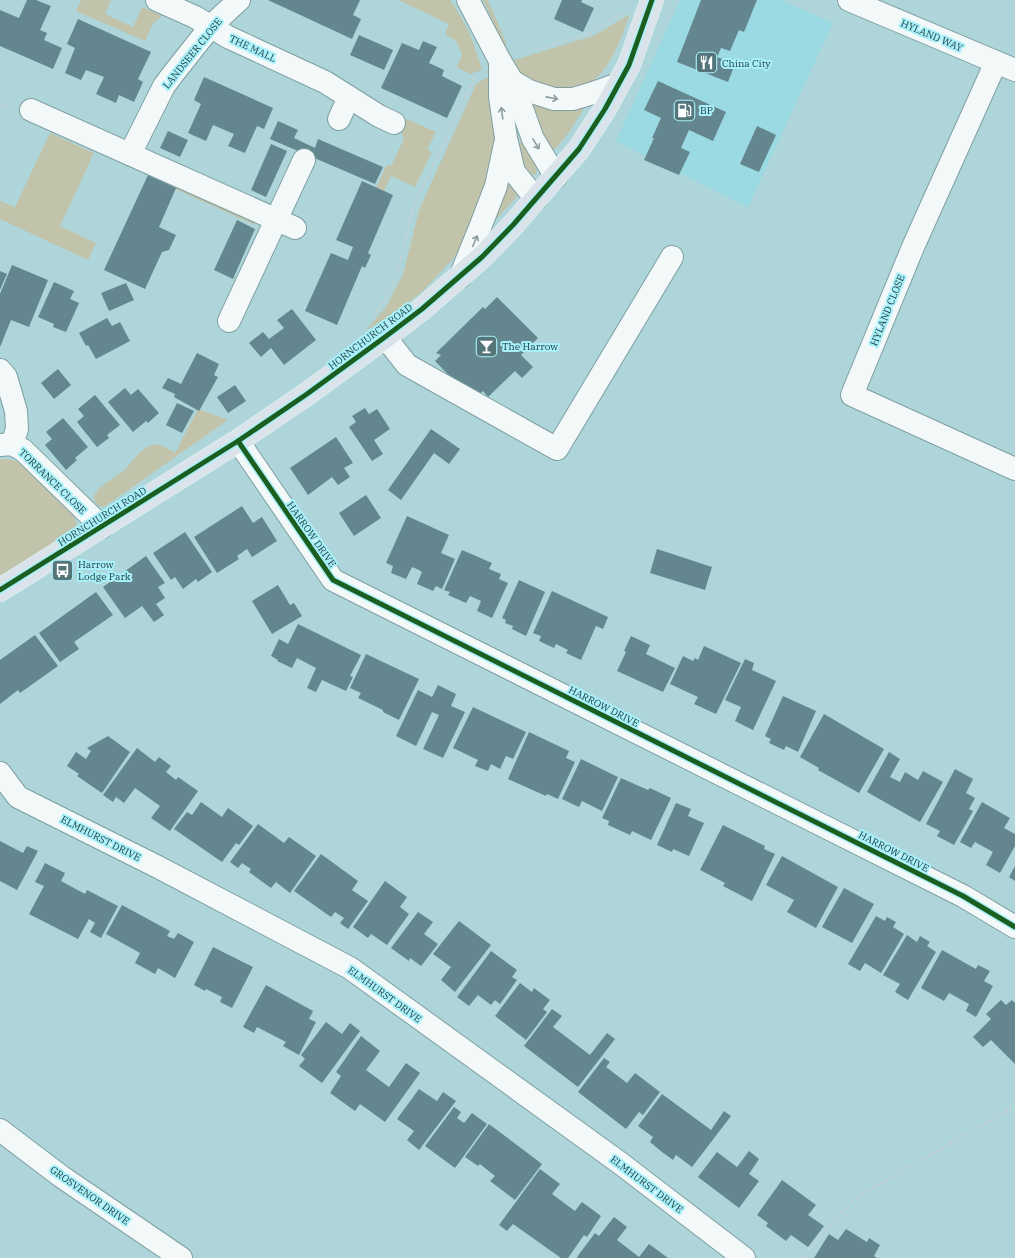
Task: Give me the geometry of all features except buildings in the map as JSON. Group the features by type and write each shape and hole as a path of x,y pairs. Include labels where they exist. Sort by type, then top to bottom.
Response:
{"main road":[{"name":"HORNCHURCH ROAD","path":"0,590 238,441 385,338 460,277 482,257 536,199 579,149 605,109 628,65 652,0"}],"street":[{"name":"THE MALL","path":"157,0 195,17 228,37 324,82 394,124"},
{"name":"LANDSEER CLOSE","path":"130,154 164,86 211,26 239,0"},
{"path":"468,0 512,81 533,139 556,177"},
{"name":"HYLAND WAY","path":"849,0 1005,66"},
{"path":"500,61 500,98 506,138 514,172 536,199"},
{"name":"HYLAND CLOSE","path":"1005,66 912,247 852,395 1015,469"},
{"path":"512,81 529,91 554,100 573,99 618,84"},
{"path":"339,118 349,96"},
{"path":"31,110 286,224"},
{"path":"460,277 482,225 496,186 506,138"},
{"path":"229,321 286,224 304,160"},
{"path":"385,338 408,365 557,449 672,257"},
{"path":"0,370 6,377 16,411 17,429 6,444"},
{"name":"HARROW DRIVE","path":"238,441 333,580 963,896 1015,927"},
{"name":"TORRANCE CLOSE","path":"6,444 24,450 102,527"},
{"name":"ELMHURST DRIVE","path":"1,778 18,797 158,867 350,968 620,1163 744,1258"},
{"name":"GROSVENOR DRIVE","path":"0,1130 62,1177 181,1258"}],"path":[{"path":"370,320 387,298 403,254 412,209 475,78 500,61 590,33 624,12"},
{"path":"800,1258 847,1206 861,1195 1015,1106"}],"shaded area":[{"path":"680,0 781,0 833,23 748,207 616,141"}],"green space":[{"path":"81,0 111,0 105,14 133,27 142,7 161,15 161,17 153,24 145,41 76,11"},
{"path":"398,0 450,0 461,17 469,34 482,70 470,74 457,67 462,55 456,42 445,34 449,24"},
{"path":"483,0 487,0 491,7 507,45 504,46"},
{"path":"630,14 620,40 607,65 589,84 577,89 560,92 535,85 526,79 514,60 593,36"},
{"path":"488,77 495,115 495,141 492,172 472,230 453,259 423,291 399,310 365,331 386,307 403,274 419,210 476,84"},
{"path":"529,101 544,107 556,109 584,106 584,108 570,131 553,150 545,140"},
{"path":"407,119 436,132 427,150 432,152 415,187 391,176 384,191 376,187 387,165 391,166 404,139 401,132"},
{"path":"50,133 94,153 60,226 96,243 88,260 0,219 0,201 15,207"},
{"path":"522,138 525,139 537,171 536,175 531,174 521,157 519,148"},
{"path":"167,178 254,220 255,225 159,182"},
{"path":"506,181 516,192 517,197 494,221"},
{"path":"198,409 228,420 104,507 97,505 94,497 97,491 126,469 139,453 147,447 158,445 175,453"},
{"path":"0,460 14,460 22,465 73,515 77,523 75,529 0,577"}],"cycle path":[{"path":"0,590 238,441 307,394 422,309 482,257 513,225 579,149 605,109 629,65 652,0"},
{"path":"238,441 333,580 963,896 1015,927"}],"place":[{"name":"China City","path":"706,63"},
{"name":"BP","path":"684,110"},
{"name":"The Harrow","path":"487,346"},
{"name":"Harrow Lodge Park","path":"62,570"}]}
